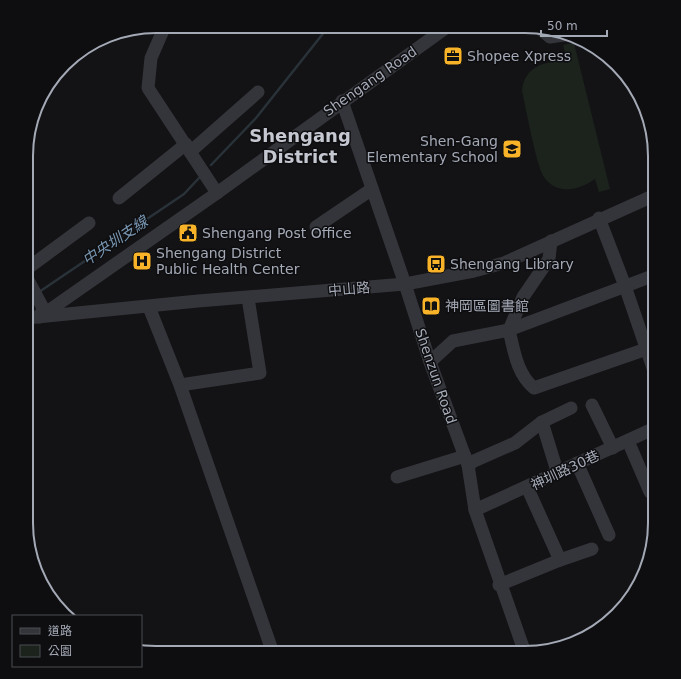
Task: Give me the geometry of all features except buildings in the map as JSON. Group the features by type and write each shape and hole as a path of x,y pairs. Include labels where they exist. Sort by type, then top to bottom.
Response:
{"street":[{"path":"162,33 151,58 148,88 216,193"},
{"name":"Shengang Road","path":"33,318 216,193 438,33"},
{"path":"119,198 188,148 258,92"},
{"name":"Shenzun Road","path":"342,101 405,284 430,362 466,461 474,510 521,646"},
{"path":"316,227 372,189"},
{"name":"中山路","path":"33,318 198,301 405,284 474,271 504,263 599,218 648,198"},
{"path":"599,218 625,286 648,340"},
{"path":"33,264 89,223"},
{"path":"551,240 549,259 523,297 509,330 524,378 534,388 648,348"},
{"path":"430,362 453,341 509,330 648,278"},
{"path":"33,290 43,308 33,318"},
{"path":"180,385 260,373 248,298"},
{"path":"149,307 180,385 271,646"},
{"path":"592,405 613,448"},
{"path":"397,477 466,461 474,461 516,443 542,422 571,408"},
{"path":"542,422 557,472"},
{"name":"神圳路30巷","path":"474,510 528,487 557,472 648,431"},
{"path":"628,441 648,487"},
{"path":"577,463 609,535"},
{"path":"528,487 560,560"},
{"path":"499,585 560,560 592,549"}],"green space":[{"path":"574,43 610,189 599,192 595,179 583,186 562,189 549,183 544,177 538,161 522,91 527,76 538,66 552,62 568,63 563,45"}],"waterway":[{"name":"中央圳支線","path":"211,165 256,118 323,33"},
{"name":"中央圳支線","path":"39,292 184,194 199,178"}],"place":[{"name":"Shopee Xpress","path":"453,56"},
{"name":"Shen-Gang Elementary School","path":"512,149"},
{"name":"Shengang Post Office","path":"188,233"},
{"name":"Shengang District Public Health Center","path":"142,261"},
{"name":"Shengang Library","path":"436,264"},
{"name":"神岡區圖書館","path":"431,306"}],"district":[{"name":"Shengang District","path":"300,146"}]}
